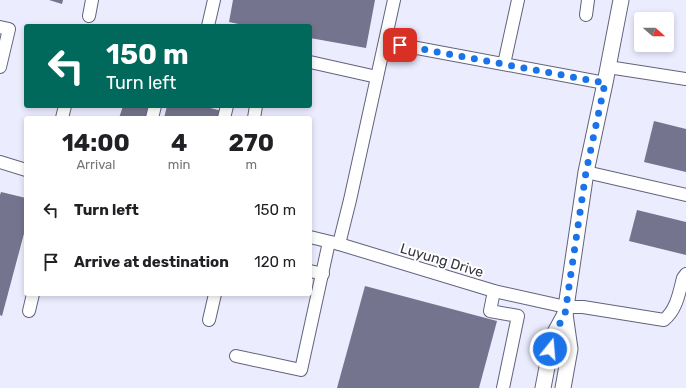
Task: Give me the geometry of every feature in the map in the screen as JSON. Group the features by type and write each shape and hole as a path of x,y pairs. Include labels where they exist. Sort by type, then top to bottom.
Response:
{"main road":[{"path":"563,388 570,349 566,310 586,172 622,0"},
{"path":"543,388 553,336 566,310"}],"street":[{"path":"89,16 92,0"},
{"path":"208,24 214,0"},
{"path":"236,356 301,370 323,274 350,200 394,0"},
{"path":"504,64 518,0"},
{"path":"586,15 588,0"},
{"path":"0,27 9,29 0,67"},
{"path":"385,42 605,83"},
{"path":"312,62 377,77"},
{"path":"608,67 686,79"},
{"path":"0,162 24,169"},
{"path":"586,172 686,195"},
{"name":"Luyung Drive","path":"312,238 494,291 566,310 583,307 664,320 670,315 675,306 683,278 686,274"},
{"path":"312,271 323,274"},
{"path":"494,291 490,311 518,316 503,388"},
{"path":"29,311 33,296"},
{"path":"209,320 215,296"}],"building":[{"path":"49,0 63,0 62,4"},
{"path":"233,0 375,0 366,48 312,38 312,24 238,24 229,22"},
{"path":"122,108 150,108 148,116 120,116"},
{"path":"166,108 210,108 222,111 221,116 164,116"},
{"path":"654,121 686,129 686,172 644,162"},
{"path":"1,192 24,198 24,234 2,316 0,315"},
{"path":"637,210 686,222 686,255 629,241"},
{"path":"365,286 497,321 479,388 337,388"}],"route":[{"path":"400,45 605,83 586,172 565,314 553,336 550,349"}]}
